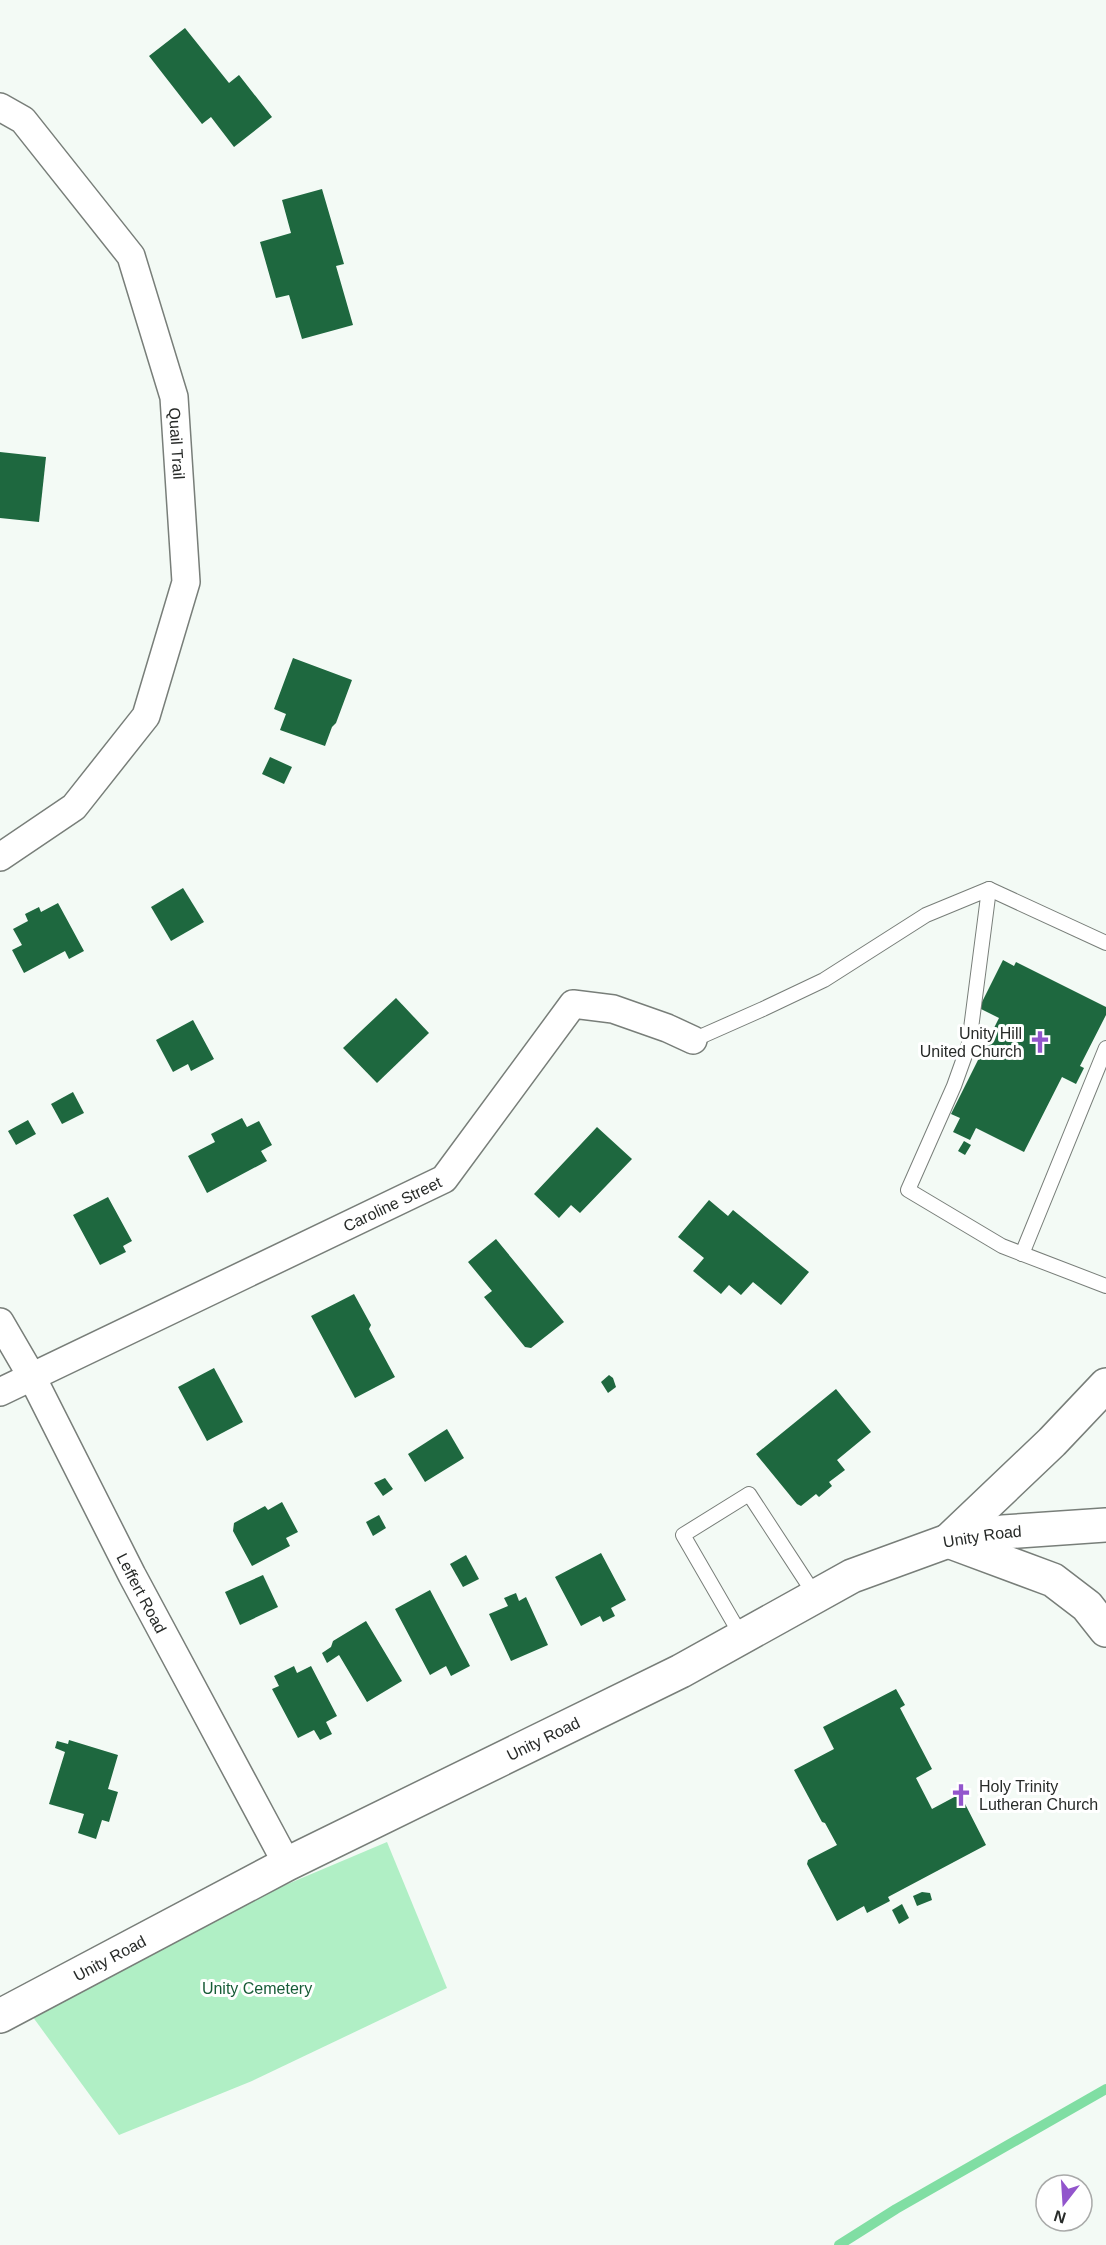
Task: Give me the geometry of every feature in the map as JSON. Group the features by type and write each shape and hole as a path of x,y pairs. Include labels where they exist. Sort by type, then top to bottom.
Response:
{"main road":[{"path":"1106,1384 1052,1442 948,1541 1053,1580 1087,1606 1106,1630"},
{"name":"Unity Road","path":"0,2016 287,1864 681,1671 852,1576 948,1541 1003,1532 1106,1524"}],"street":[{"name":"Quail Trail","path":"0,107 23,120 131,256 174,397 186,582 146,716 74,807 0,857"},
{"name":"Caroline Street","path":"32,1377 444,1179 573,1004 613,1009 693,1040"},
{"name":"Leffert Road","path":"0,1322 32,1377 132,1575 287,1864"},
{"path":"0,1392 32,1377"}],"lane":[{"path":"693,1040 763,1010 824,980 926,915 989,889 1106,943"},
{"path":"989,889 969,1044 954,1086 908,1190 1002,1246 1106,1286"},
{"path":"1022,1254 1106,1048"},
{"path":"742,1637 683,1536 748,1494 815,1595"}],"green space":[{"name":"Unity Cemetery","path":"387,1842 447,1988 252,2081 119,2135 27,2009 245,1902"}],"building":[{"path":"185,28 229,83 239,75 272,117 234,147 211,117 202,124 149,56"},
{"path":"322,189 344,264 336,266 353,325 302,339 289,295 276,298 260,242 291,233 282,200"},
{"path":"0,452 46,457 39,522 0,518"},
{"path":"293,658 352,680 325,746 280,730 286,714 274,709"},
{"path":"270,757 292,767 284,784 262,774"},
{"path":"183,888 204,922 171,941 151,907"},
{"path":"58,903 84,951 69,959 65,951 24,973 12,950 22,945 13,929 28,921 25,914 39,907 41,912"},
{"name":"Unity Hill United Church","path":"1003,960 1014,966 1016,962 1106,1007 1106,1015 1080,1066 1084,1068 1076,1084 1062,1077 1024,1152 976,1128 970,1140 953,1132 960,1118 951,1114 999,1018 979,1008"},
{"path":"396,998 429,1033 377,1083 343,1048"},
{"path":"193,1020 214,1059 191,1071 188,1064 173,1072 156,1040"},
{"path":"73,1092 84,1113 62,1124 51,1104"},
{"path":"242,1118 247,1127 259,1121 272,1145 261,1151 267,1161 207,1193 188,1156 215,1142 211,1134"},
{"path":"28,1120 36,1134 16,1145 8,1131"},
{"path":"597,1127 632,1159 580,1213 571,1205 559,1218 534,1194"},
{"path":"964,1141 971,1145 965,1155 958,1151"},
{"path":"108,1197 132,1241 123,1246 126,1252 100,1265 73,1215"},
{"path":"709,1200 728,1216 733,1210 809,1272 781,1305 753,1282 741,1295 729,1285 721,1294 693,1271 704,1258 678,1237"},
{"path":"496,1239 564,1322 531,1348 525,1347 484,1297 492,1291 468,1262"},
{"path":"354,1294 371,1325 369,1329 395,1377 355,1398 311,1316"},
{"path":"214,1368 243,1422 207,1441 178,1387"},
{"path":"609,1375 613,1378 616,1387 608,1393 601,1382"},
{"path":"836,1389 871,1432 837,1460 845,1470 829,1482 832,1486 819,1497 816,1494 801,1506 756,1454"},
{"path":"447,1429 464,1458 425,1482 408,1454"},
{"path":"385,1478 393,1489 383,1496 374,1483"},
{"path":"282,1502 298,1532 286,1538 290,1546 252,1566 233,1531 234,1523 265,1506 268,1510"},
{"path":"379,1515 386,1528 373,1536 366,1522"},
{"path":"601,1553 626,1600 611,1608 615,1616 603,1622 600,1616 581,1626 555,1577"},
{"path":"466,1555 479,1579 463,1587 450,1564"},
{"path":"263,1575 278,1607 240,1625 225,1592"},
{"path":"430,1590 470,1666 451,1676 446,1666 430,1675 395,1609"},
{"path":"516,1593 519,1601 526,1597 548,1645 511,1661 489,1614 508,1606 504,1598"},
{"path":"366,1621 402,1681 367,1702 339,1655 327,1663 322,1653 331,1647 333,1641"},
{"path":"294,1666 297,1673 311,1666 337,1716 326,1722 332,1734 320,1740 314,1730 298,1738 272,1689 279,1686 274,1676"},
{"path":"896,1689 905,1705 900,1708 932,1769 916,1778 932,1809 960,1794 986,1845 888,1897 890,1901 867,1913 864,1906 837,1921 807,1864 808,1860 837,1845 794,1770 834,1749 823,1727"},
{"path":"69,1740 118,1755 108,1789 118,1792 109,1822 102,1820 96,1839 78,1833 84,1814 49,1804 65,1752 55,1748 57,1741 68,1744"},
{"path":"922,1892 930,1893 932,1900 917,1906 913,1896"},
{"path":"902,1904 909,1918 899,1924 892,1910"}],"waterway":[{"path":"839,2245 896,2209 1106,2089"}],"place":[{"name":"Unity Hill United Church","path":"1040,1042"},
{"name":"Holy Trinity Lutheran Church","path":"961,1795"}]}
